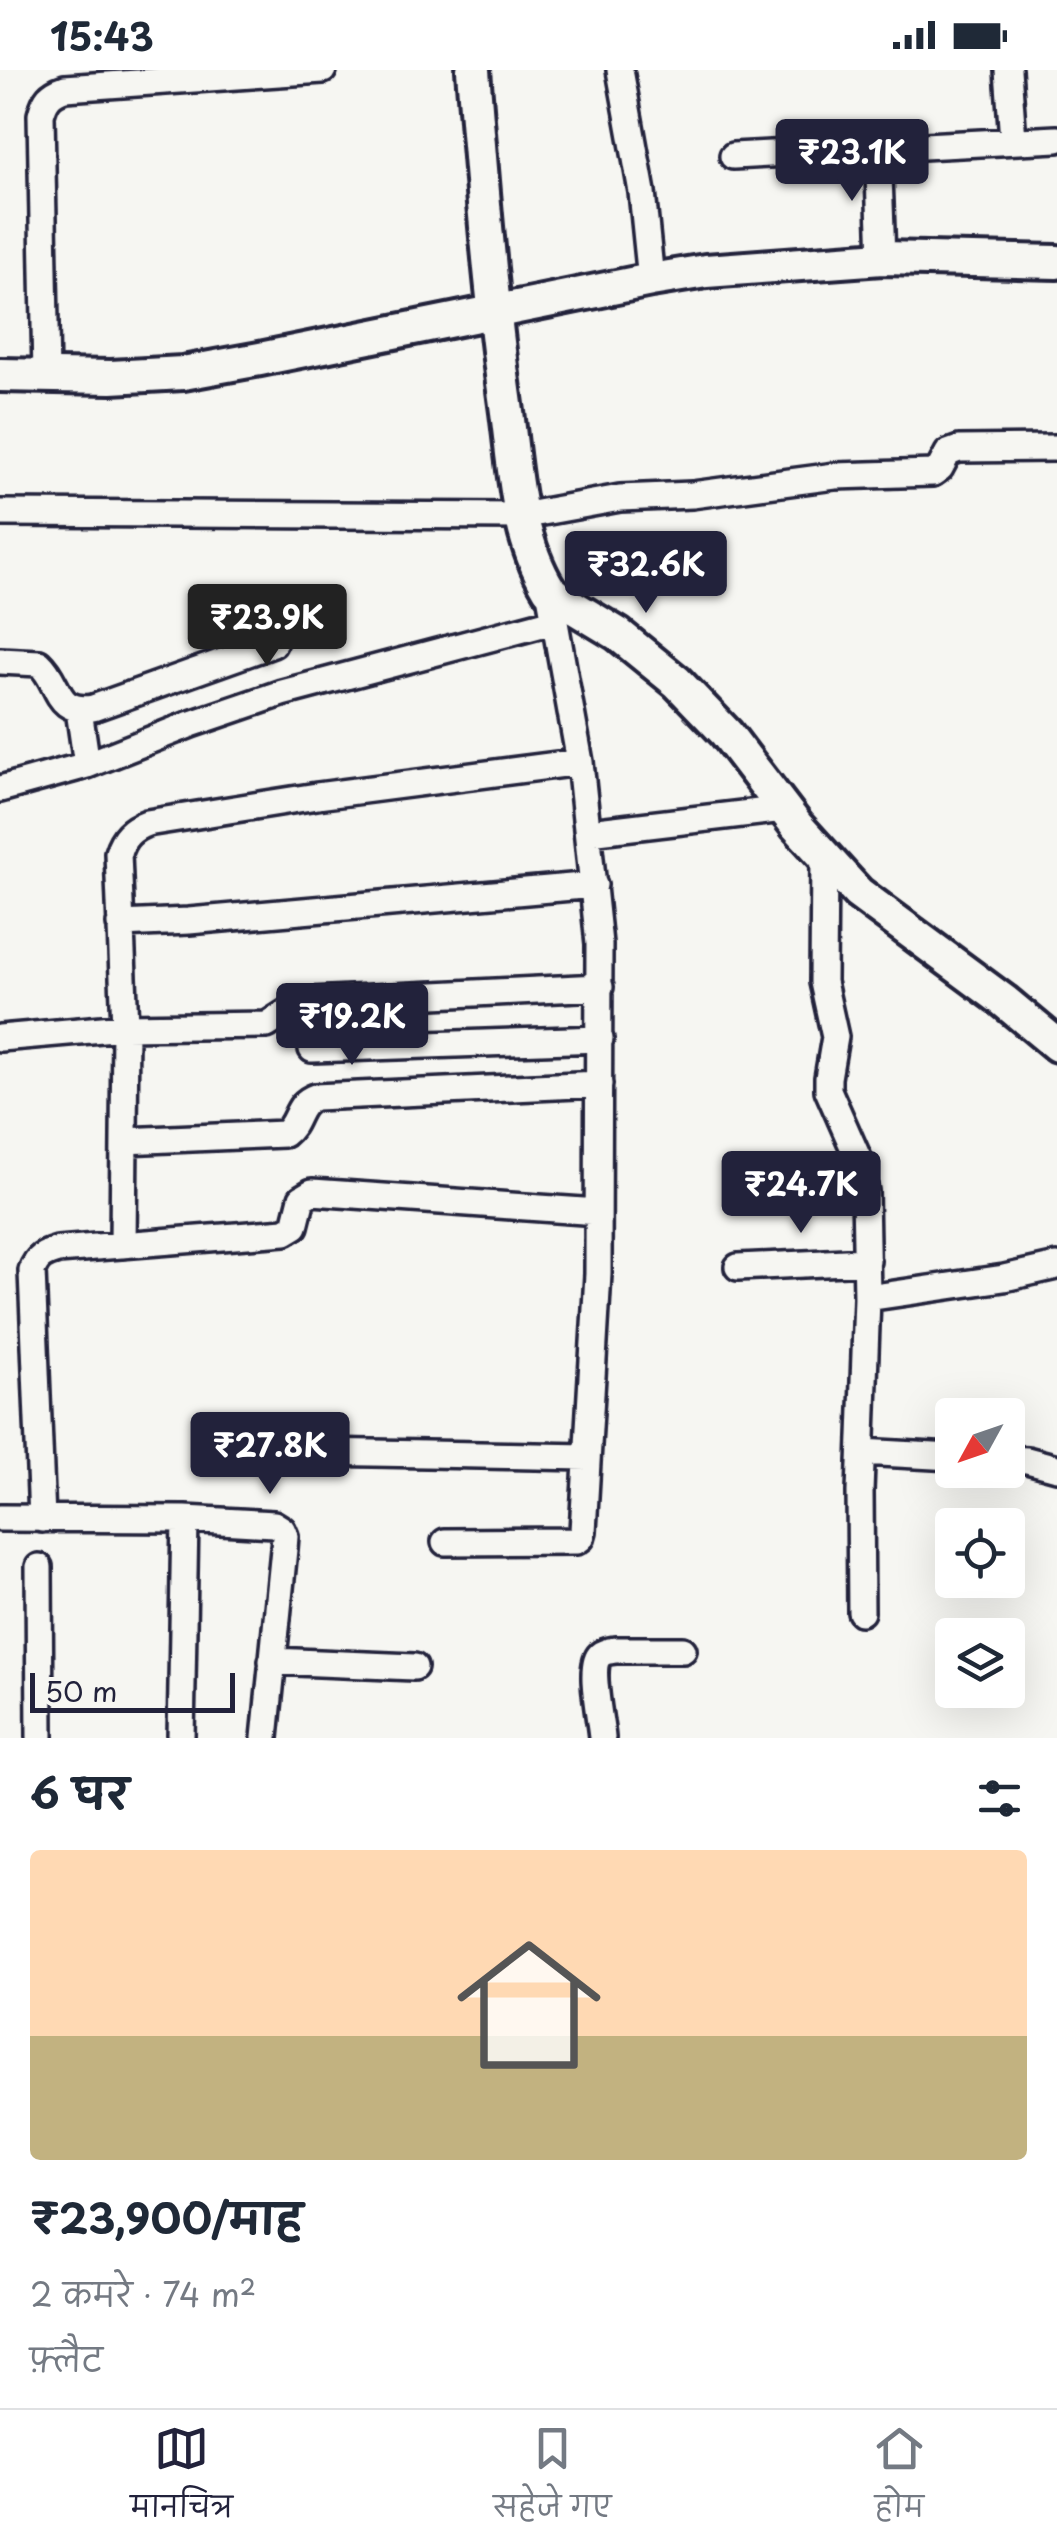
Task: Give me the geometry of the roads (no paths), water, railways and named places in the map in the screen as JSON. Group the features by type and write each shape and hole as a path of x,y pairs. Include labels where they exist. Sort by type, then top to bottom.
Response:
{"street":[{"path":"46,376 42,115 52,92 323,70"},
{"path":"444,1542 581,1538 598,1274 600,987 594,885 580,762 552,605 521,516 493,312 472,70"},
{"path":"620,70 642,192 650,280"},
{"path":"1008,70 1013,140"},
{"path":"733,156 1057,139"},
{"path":"878,148 882,258"},
{"path":"0,375 111,377 182,372 706,271 882,258 1057,262"},
{"path":"0,513 521,516 620,498 692,495 835,476 924,474 940,468 948,453 959,450 1057,448"},
{"path":"0,790 87,765 191,724 565,602 618,634 678,682 726,733 824,858 858,893 1057,1045"},
{"path":"0,661 39,663 48,671 60,698 79,710 273,644"},
{"path":"79,710 87,765"},
{"path":"123,1245 125,1027 118,853 122,840 134,828 147,823 316,796 580,762"},
{"path":"588,832 784,809"},
{"path":"824,858 824,982 834,1037 828,1090 863,1177 867,1298 861,1612"},
{"path":"120,924 190,922 594,885"},
{"path":"0,1038 125,1027 267,1025 310,1001 600,987"},
{"path":"312,1049 600,1039"},
{"path":"124,1141 284,1134 294,1124 302,1104 315,1097 599,1084"},
{"path":"42,1520 32,1271 44,1254 285,1232 295,1226 302,1198 312,1192 598,1212"},
{"path":"738,1267 867,1261"},
{"path":"867,1298 1004,1278 1057,1266"},
{"path":"318,1452 587,1457"},
{"path":"862,1452 935,1456"},
{"path":"1025,1460 1057,1468"},
{"path":"0,1518 185,1520 274,1524 282,1529 285,1536 265,1738"},
{"path":"181,1738 185,1520"},
{"path":"40,1566 40,1738"},
{"path":"602,1738 595,1680 598,1657 616,1650 682,1650"},
{"path":"272,1662 414,1668"}]}
